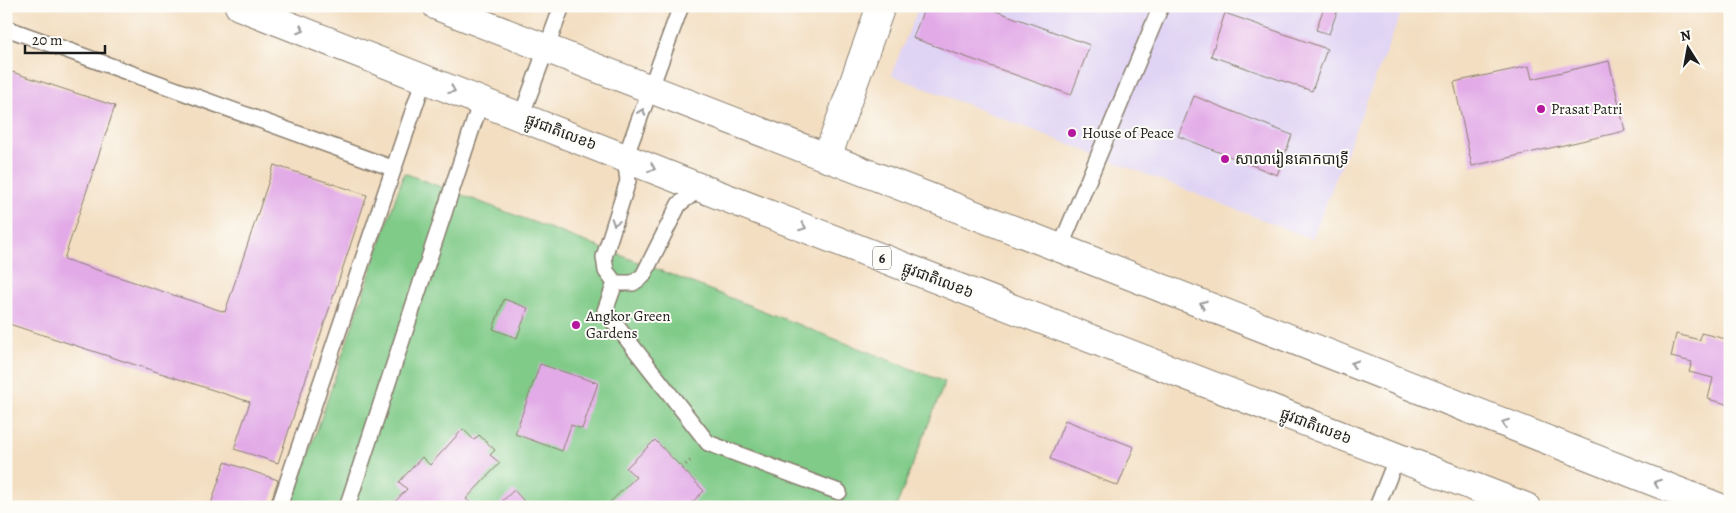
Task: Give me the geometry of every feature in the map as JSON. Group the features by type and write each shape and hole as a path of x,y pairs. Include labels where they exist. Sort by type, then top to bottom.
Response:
{"main road":[{"name":"ផ្លូវជាតិលេខ៦","path":"239,6 701,188 1526,507"},
{"path":"827,158 881,6"},
{"path":"449,8 650,89 1718,507"}],"lane":[{"path":"521,117 562,6"},
{"path":"681,6 625,158 628,181 604,256 606,271 615,282 633,283 643,276 680,204 701,188"},
{"path":"1060,248 1161,6"},
{"path":"6,28 392,168"},
{"path":"279,507 392,168 424,79"},
{"path":"348,507 481,101"},
{"path":"615,282 605,311 708,443 838,492"},
{"path":"1377,507 1397,457"}],"shaded area":[{"name":"សាលារៀនគោកបាទ្រី","path":"919,6 1404,6 1312,239 891,75"}],"green space":[{"name":"Angkor Green Gardens","path":"404,173 945,382 896,507 291,507"}],"building":[{"path":"925,6 982,6 1090,45 1071,95 913,38"},
{"path":"1324,7 1337,12 1329,34 1316,30"},
{"path":"1225,13 1327,49 1312,91 1211,56"},
{"path":"1609,61 1625,131 1472,166 1454,82 1529,66 1532,79"},
{"path":"6,70 115,106 64,259 225,312 274,165 367,195 278,463 234,449 250,402 6,323"},
{"path":"1194,96 1292,135 1277,175 1178,136"},
{"path":"504,299 528,308 517,338 493,329"},
{"path":"1701,333 1730,340 1730,405 1708,399 1713,378 1689,372 1692,362 1671,357 1676,334 1700,340"},
{"path":"540,364 598,383 582,429 571,425 562,451 515,434"},
{"path":"1065,420 1134,447 1118,486 1050,459"},
{"path":"463,429 474,440 479,435 495,450 490,455 500,463 466,499 472,504 469,507 393,507 392,505 407,489 399,482 422,457 430,465"},
{"path":"655,440 704,491 687,507 605,507 636,477 626,468"},
{"path":"225,462 278,480 269,507 210,507"},
{"path":"514,490 529,507 496,507"}],"place":[{"name":"Prasat Patri","path":"1541,109"},
{"name":"House of Peace","path":"1072,133"},
{"name":"សាលារៀនគោកបាទ្រី","path":"1225,159"},
{"name":"Angkor Green Gardens","path":"576,325"}]}
